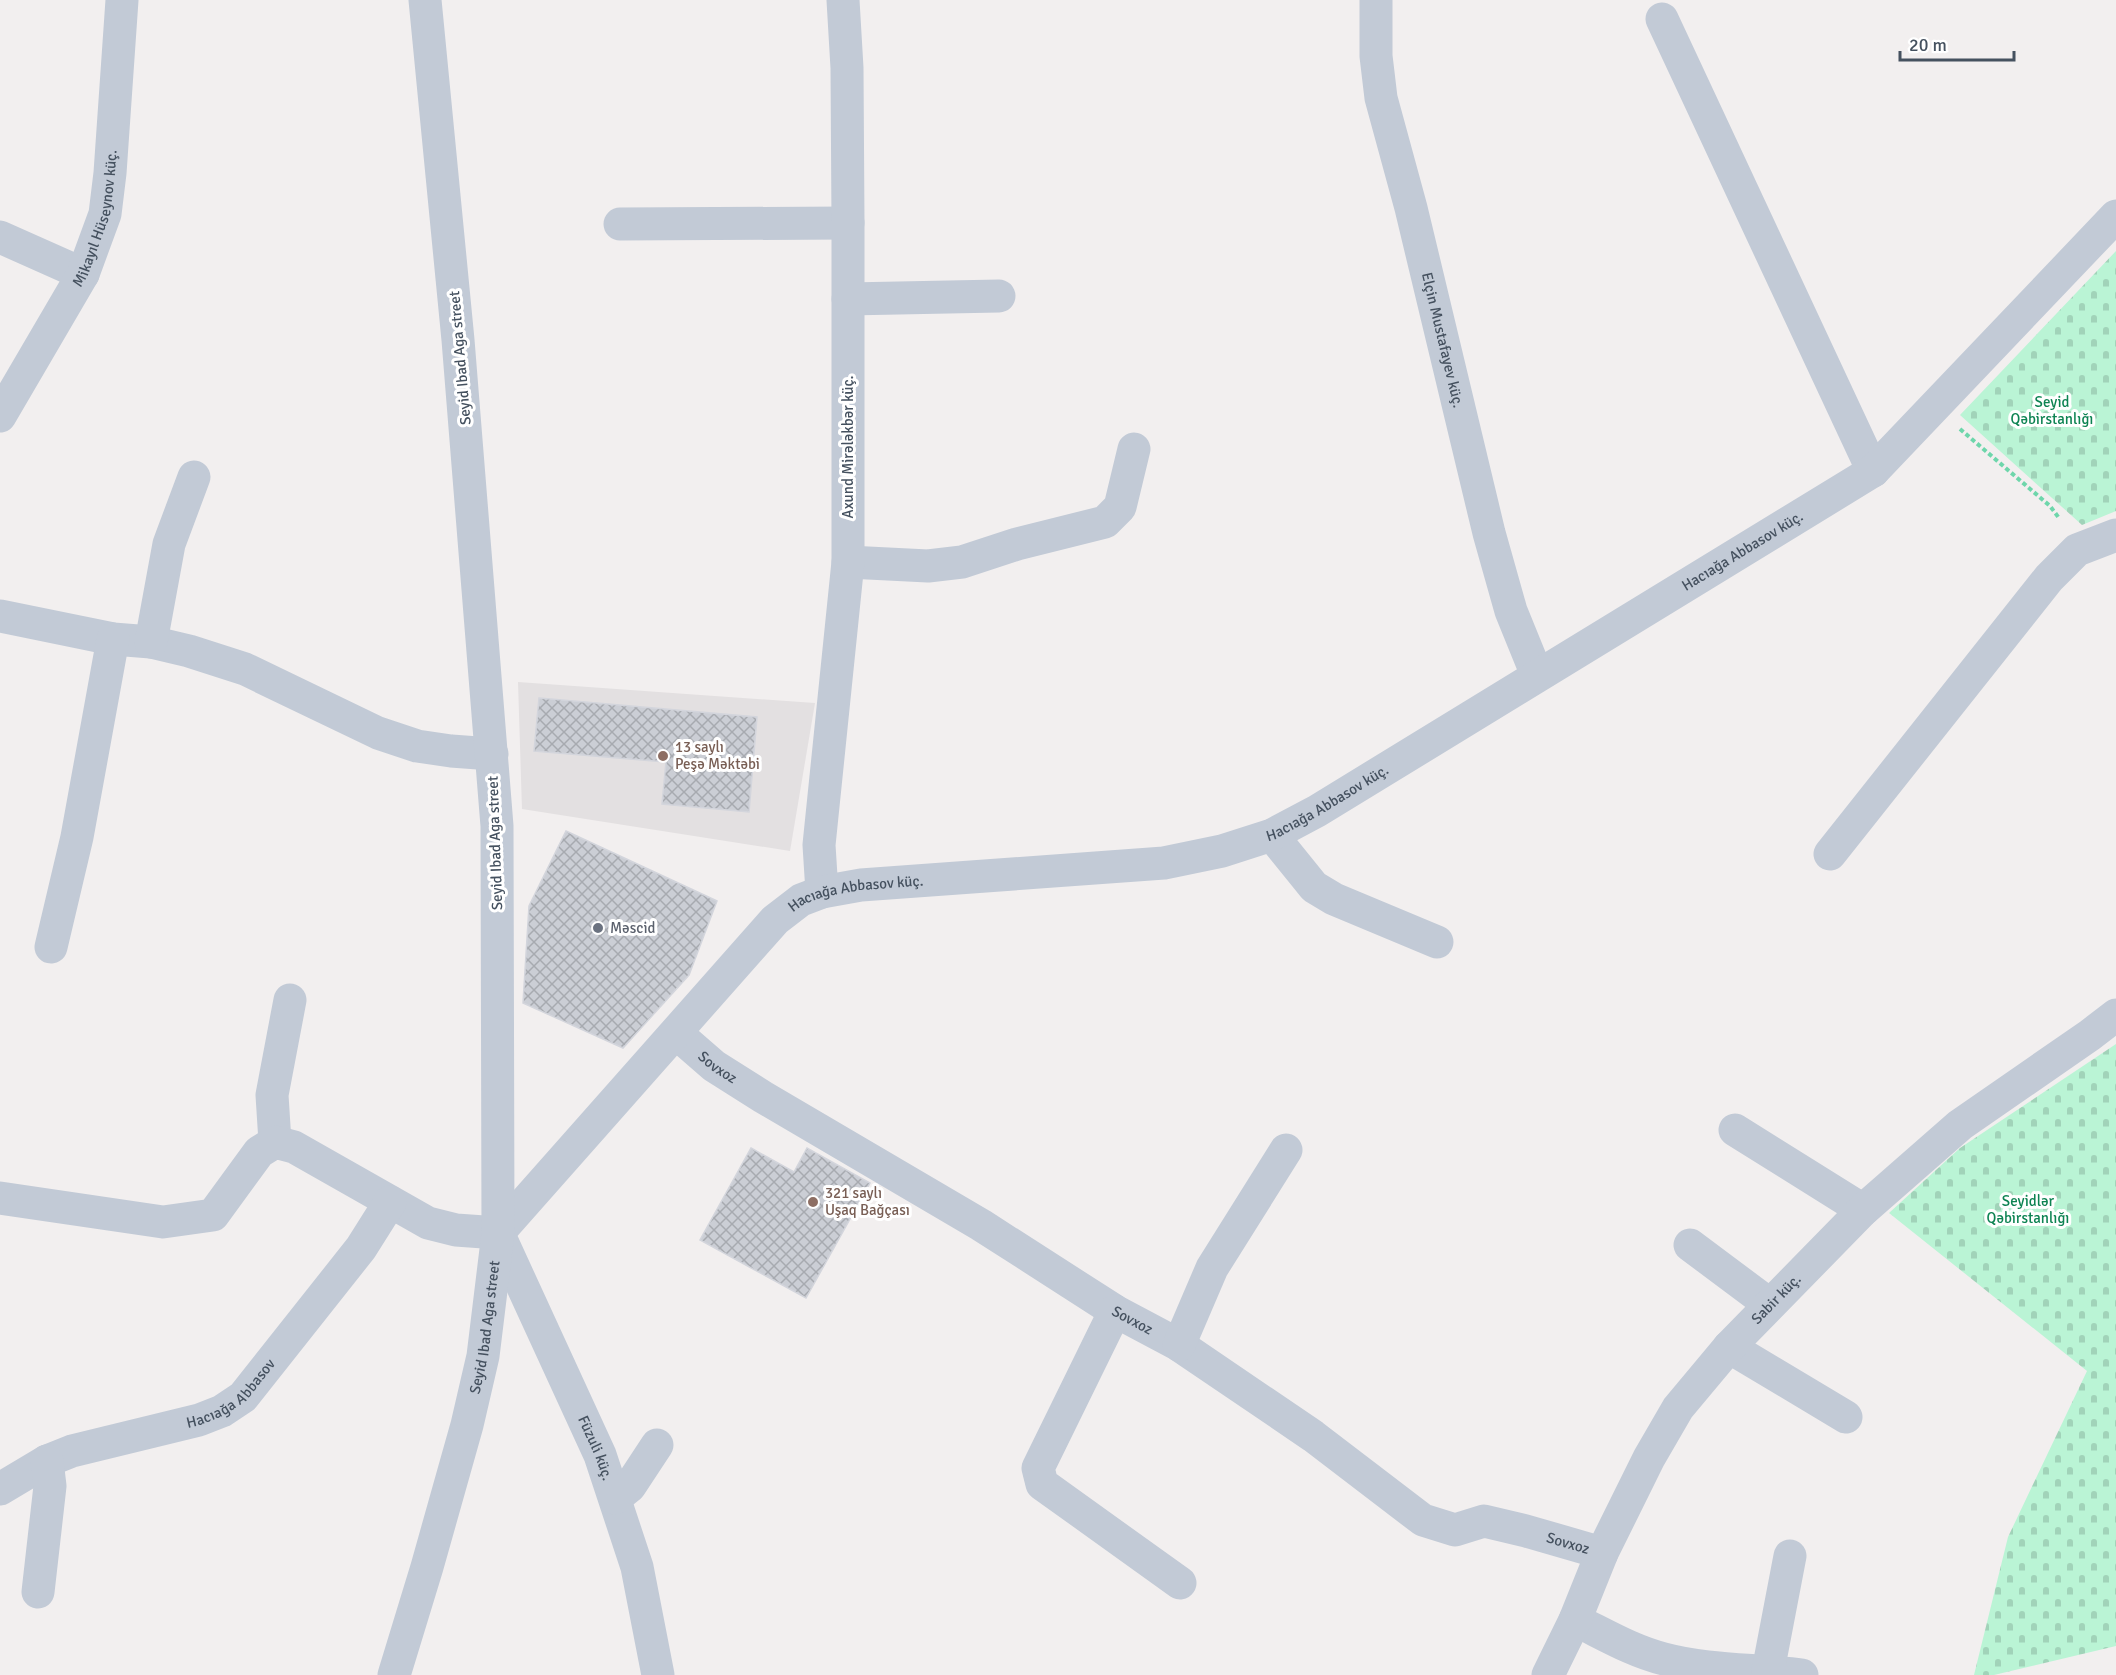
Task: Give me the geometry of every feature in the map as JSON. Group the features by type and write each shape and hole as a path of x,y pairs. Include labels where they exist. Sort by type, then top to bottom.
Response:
{"street":[{"name":"Mikayıl Hüseynov küç.","path":"0,416 82,273 105,214 122,0"},
{"name":"Seyid Ibad Aga street","path":"394,1675 467,1425 483,1356 498,1233 497,826 449,228 425,0"},
{"name":"Axund Mirələkbər küç.","path":"822,892 819,844 848,562 848,223 843,0"},
{"name":"Elçin Mustafayev küç.","path":"1376,0 1376,56 1381,98 1411,208 1489,533 1511,611 1537,675"},
{"path":"1662,19 1873,471"},
{"name":"Hacıağa Abbasov küç.","path":"498,1233 775,920 801,900 822,892 861,885 1164,863 1222,851 1272,834 1317,811 1873,471 2116,216"},
{"path":"620,224 848,223"},
{"path":"0,237 82,273"},
{"path":"848,299 999,297"},
{"path":"848,562 928,566 962,562 1017,544 1105,522 1120,507 1134,449"},
{"path":"151,642 169,544 194,477"},
{"path":"1830,854 2049,578 2077,550 2116,535"},
{"path":"0,616 113,639 151,642 244,669 378,733 417,746 492,754"},
{"path":"51,947 76,837 113,639"},
{"path":"1272,834 1314,887 1334,899 1437,942"},
{"path":"275,1142 272,1095 291,1000"},
{"name":"Sabir küç.","path":"1548,1675 1575,1620 1602,1553 1649,1458 1678,1408 1729,1347 1863,1210 1960,1125 2116,1015"},
{"name":"Sovxoz","path":"676,1033 714,1066 763,1098 981,1226 1115,1311 1179,1345 1313,1436 1423,1520 1455,1530 1484,1521 1602,1553"},
{"path":"1735,1130 1863,1210"},
{"path":"0,1198 164,1222 213,1215 259,1152 275,1142 294,1146 428,1223 456,1230 498,1233"},
{"path":"1179,1345 1212,1268 1286,1150"},
{"name":"Hacıağa Abbasov","path":"0,1490 47,1461 72,1451 199,1420 222,1411 243,1397 361,1248 390,1202"},
{"name":"Füzuli küç.","path":"498,1233 600,1455 637,1567 658,1675"},
{"path":"1690,1245 1769,1304"},
{"path":"1115,1311 1038,1468 1042,1485 1180,1583"},
{"path":"1729,1347 1846,1417"},
{"path":"615,1498 630,1486 657,1445"},
{"path":"38,1592 50,1486 47,1461"},
{"path":"1768,1671 1790,1556"},
{"path":"1575,1620 1626,1646 1663,1659 1705,1667 1802,1675"}],"path":[{"path":"1935,407 2050,506 2065,527 2077,550"}],"shaded area":[{"name":"13 saylı Peşə Məktəbi","path":"518,682 815,703 790,851 522,809"}],"green space":[{"name":"Seyid Qəbirstanlığı","path":"2116,251 2116,511 2082,525 1960,415"},
{"name":"Seyidlər Qəbirstanlığı","path":"2116,1044 2116,1646 1994,1675 1974,1675 2008,1537 2087,1371 1889,1213 1960,1148"}],"building":[{"path":"539,698 757,717 749,812 662,804 666,762 534,751"},
{"path":"566,831 717,901 689,975 623,1048 523,1003 529,906"},
{"path":"751,1148 794,1172 807,1148 870,1183 806,1298 700,1240"}],"place":[{"name":"13 saylı Peşə Məktəbi","path":"663,756"},
{"name":"Məscid","path":"598,928"},
{"name":"321 saylı Uşaq Bağçası","path":"813,1202"}]}
